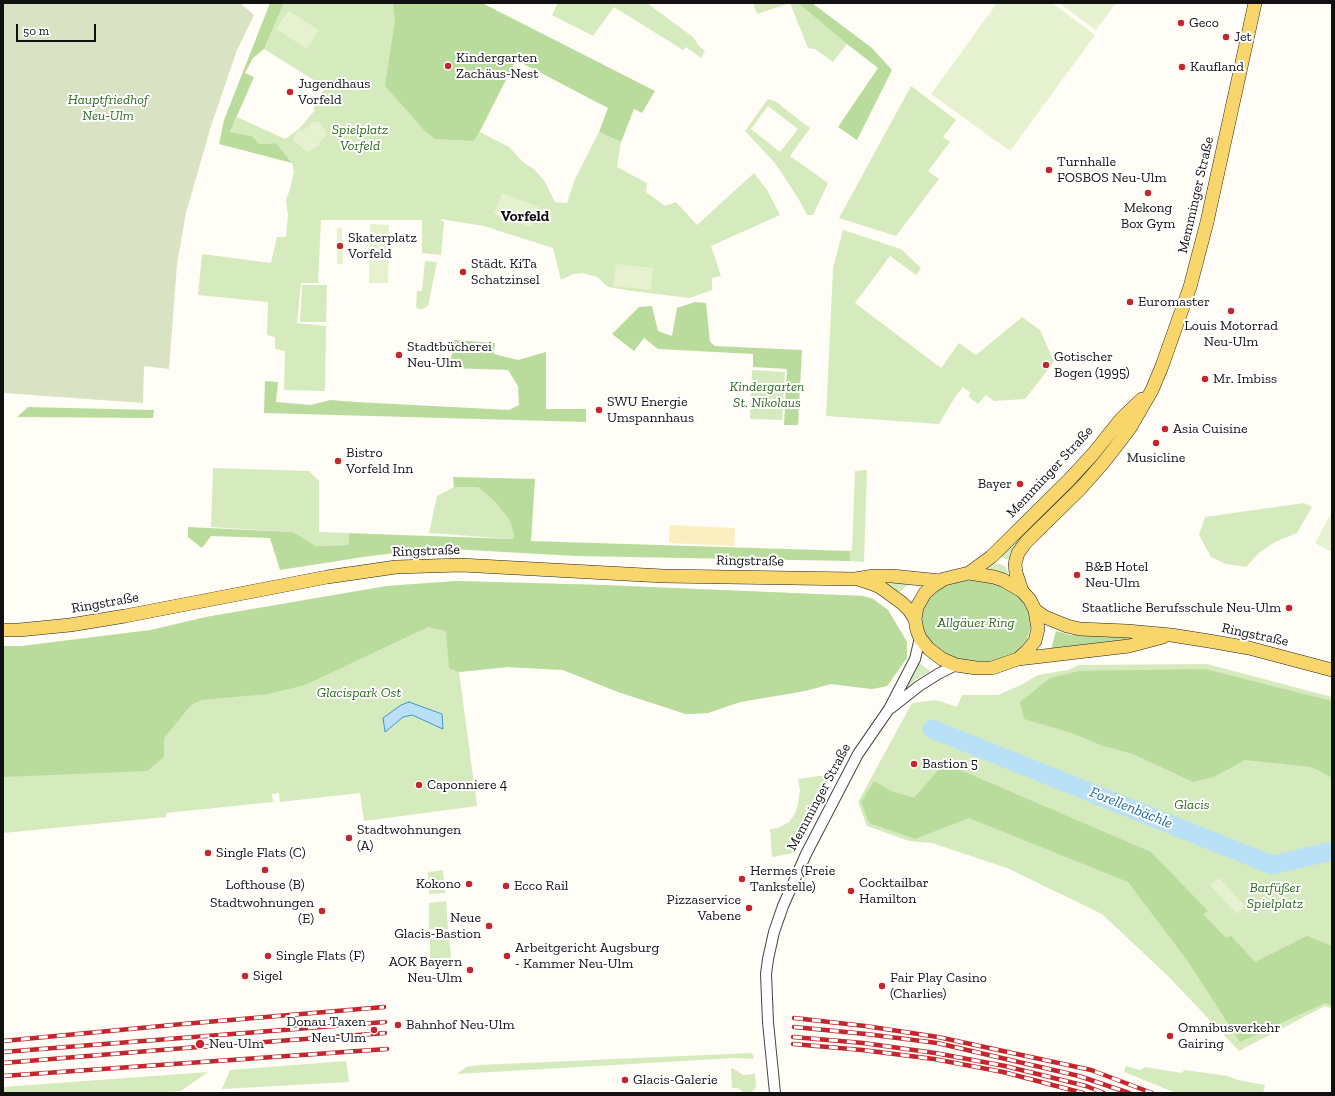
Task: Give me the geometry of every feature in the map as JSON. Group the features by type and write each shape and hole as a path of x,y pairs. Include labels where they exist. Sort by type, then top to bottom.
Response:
{"main road":[{"name":"Memminger Straße","path":"1022,591 1016,573 1015,564 1018,553 1026,542 1071,498 1103,463 1130,428 1152,390 1190,287 1207,222 1255,3"},
{"name":"Memminger Straße","path":"969,573 991,557 1068,481 1121,418 1152,390"},
{"name":"Ringstraße","path":"3,630 70,625 132,615 327,577 396,567 461,565 663,576 855,578 892,576 940,581"},
{"path":"969,573 1004,580 1022,591 1030,600 1035,610 1038,629 1035,641 1018,659 992,668 976,668 956,665 942,659 929,649 920,638 915,619 917,607 921,600 933,586 940,581 969,573"},
{"name":"Ringstraße","path":"855,578 880,587 902,603 915,619"},
{"name":"Ringstraße","path":"1035,610 1057,623 1080,629 1171,635 1249,648 1332,670"},
{"name":"Ringstraße","path":"1018,659 1129,646 1171,635"}],"street":[{"name":"Memminger Straße","path":"775,1093 768,1022 766,974 774,932 783,906 806,854 858,754 889,709 915,659 920,638"},
{"name":"Memminger Straße","path":"889,709 919,686 956,665"}],"green space":[{"name":"Hauptfriedhof Neu-Ulm","path":"3,3 240,3 254,15 237,50 211,126 186,213 177,264 169,369 144,366 143,403 3,393"},
{"path":"270,3 284,3 264,49 253,58 245,73 254,77 230,132 252,136 259,144 276,143 292,163 219,144 224,120"},
{"name":"Spielplatz Vorfeld","path":"284,3 400,3 458,140 474,141 480,132 509,147 524,163 534,169 545,182 555,202 567,203 575,179 599,132 621,142 617,167 647,183 646,192 665,206 676,202 697,225 754,173 767,190 780,215 711,246 721,276 712,278 712,290 690,298 608,287 597,277 583,273 573,274 561,280 553,248 484,226 440,219 444,222 441,255 422,253 422,220 321,220 318,283 301,283 297,323 326,326 325,391 284,390 285,351 275,349 275,337 267,335 268,302 198,295 202,254 271,263 277,237 286,237 288,216 286,200 294,171 292,163 276,143 259,144 252,136 230,132 237,117 285,139 299,129 315,110 313,109 325,87 264,49"},
{"path":"393,3 482,3 655,91 642,113 634,109 621,142 599,132 608,108 516,60 474,141 435,139 425,131 385,86 395,20"},
{"path":"558,3 647,3 693,37 699,46 705,51 701,58 686,47 683,50 614,7 593,36 552,15"},
{"path":"753,3 790,3 757,14"},
{"path":"790,3 797,3 803,7 847,44 833,62 815,49 808,48"},
{"path":"797,3 812,3 872,48 892,70 857,140 838,127 878,68"},
{"path":"997,3 1052,3 1095,35 1010,151 931,94"},
{"path":"1059,3 1116,3 1096,30"},
{"path":"288,11 319,30 307,49 276,29"},
{"path":"911,86 956,120 943,137 950,142 928,171 939,179 896,236 839,218"},
{"path":"768,99 777,102 810,128 790,156 828,183 813,215 807,215 774,162 745,131","holes":["768,106 798,129 780,152 751,129"]},
{"path":"313,122 319,122 326,131 326,136 321,140 319,145 307,152 293,140 297,132 309,127"},
{"path":"502,193 539,207 531,227 494,214"},
{"path":"370,224 389,225 388,283 369,283"},
{"name":"Skaterplatz Vorfeld","path":"337,228 342,228 343,264 337,264"},
{"path":"843,230 901,249 921,268 916,275 890,256 855,303 941,368 959,343 976,355 1022,317 1040,330 1054,362 1025,399 994,401 986,395 978,404 968,396 971,393 963,387 955,397 939,424 826,416 833,269"},
{"path":"425,261 437,262 428,306 418,309 416,306 417,291 422,291"},
{"path":"616,264 653,268 651,290 613,286"},
{"path":"302,285 327,285 326,322 300,322"},
{"path":"695,302 706,303 710,342 715,346 802,350 798,425 784,425 787,369 753,367 753,354 658,349 644,338 634,351 612,334 639,307 652,306 658,331 672,336 677,308"},
{"path":"455,340 495,343 494,354 518,360 546,352 546,409 586,409 586,422 264,413 265,381 278,382 276,402 311,405 330,400 509,410 519,405 518,386 508,370 449,368"},
{"name":"Kindergarten St. Nikolaus","path":"752,370 785,372 782,420 750,419"},
{"path":"28,407 154,410 153,418 17,417"},
{"path":"1089,463 1094,468 1013,561 998,556"},
{"path":"213,468 309,471 319,481 319,532 349,533 349,545 316,546 293,532 211,527"},
{"path":"867,470 864,562 850,561 850,551 852,550 855,471"},
{"path":"453,477 535,479 531,541 850,551 850,561 575,556 434,548 280,570 270,538 211,536 202,548 188,537 188,527 293,532 316,546 349,545 349,533 513,539 514,536 510,521 494,501 478,487 454,487"},
{"path":"454,487 478,487 494,501 510,521 514,537 513,539 429,533 437,496"},
{"path":"1304,503 1312,507 1297,533 1275,542 1260,552 1246,567 1226,564 1211,557 1199,535 1205,517"},
{"path":"1332,512 1332,552 1315,543"},
{"path":"997,563 1005,566 1012,582 984,571"},
{"path":"876,579 911,581 900,592"},
{"name":"Allgäuer Ring","path":"966,580 988,581 1010,588 1027,603 1032,622 1027,640 1016,653 1003,660 969,666 936,652 920,628 924,602 938,588"},
{"name":"Glacispark Ost","path":"457,581 601,585 863,596 873,599 888,610 907,642 907,658 887,686 872,689 831,684 805,691 740,702 708,713 686,714 618,692 563,670 508,667 459,672 477,806 364,821 360,793 280,802 279,793 272,794 273,802 166,813 166,817 3,833 3,646 22,646 151,630 206,617 387,586"},
{"name":"Glacispark Ost","path":"457,581 601,585 863,596 873,599 888,610 907,642 907,658 887,686 872,689 831,684 805,691 740,702 708,713 686,714 618,692 563,670 508,667 458,672 449,668 446,631 428,627 305,685 268,694 201,700 191,705 164,738 164,757 147,771 3,777 3,646 22,646 151,630 206,617 387,586"},
{"path":"1056,631 1071,635 1096,634 1155,636 1093,647 1051,649"},
{"path":"918,662 930,671 915,680 906,689 904,688"},
{"name":"Glacis","path":"1207,664 1332,697 1332,1009 1325,1006 1239,1051 1169,977 1102,914 1007,868 932,843 909,841 867,826 858,802 912,703 936,700 957,707 962,695 998,695 1023,684 1038,675 1068,670 1079,665"},
{"path":"1205,669 1332,701 1332,778 1312,767 1245,760 1214,777 1193,782 1133,754 1103,746 1072,733 1024,719 1020,702 1050,678 1079,671"},
{"path":"944,763 1151,852 1208,911 1203,914 1226,938 1231,936 1255,962 1307,936 1332,946 1332,1006 1325,1003 1240,1042 1187,960 1128,882 969,818 915,839 869,823 861,802 874,781 891,791 914,798"},
{"path":"833,775 801,834 793,853 772,857 770,829 778,828 789,822 794,815 797,808 800,791 798,779"},
{"path":"443,870 445,893 429,894 428,872"},
{"path":"1219,878 1245,906 1237,914 1210,885"},
{"path":"446,901 448,929 429,929 429,903"},
{"path":"449,937 452,967 430,968 430,939"},
{"path":"751,1053 754,1059 735,1058 457,1074 466,1067 479,1065"},
{"path":"346,1061 349,1082 222,1089 230,1070"},
{"path":"1126,1066 1140,1070 1145,1067 1181,1073 1185,1070 1228,1076 1238,1080 1265,1085 1263,1093 1176,1093 1124,1072"},
{"path":"731,1068 743,1075 755,1074 756,1088 752,1092 743,1092 738,1088 732,1088"},
{"path":"208,1072 181,1091 150,1093 3,1093 3,1087"}],"sand":[{"path":"670,525 735,528 734,546 669,543"}],"water":[{"path":"409,702 442,714 443,729 412,715 403,717 385,732 383,718 401,705"}],"waterway":[{"name":"Forellenbächle","path":"932,729 1272,865 1332,851"}],"railway":[{"path":"3,1041 384,1007"},
{"path":"794,1018 865,1026 938,1037 1091,1070 1152,1093"},
{"path":"3,1052 385,1022"},
{"path":"794,1027 937,1043 1079,1076 1129,1093"},
{"path":"3,1063 385,1033"},
{"path":"793,1037 863,1043 935,1053 1005,1066 1086,1086 1104,1093"},
{"path":"793,1044 862,1050 934,1059 1003,1072 1083,1093"},
{"path":"3,1076 387,1049"}],"place":[{"name":"Geco","path":"1181,23"},
{"name":"Jet","path":"1226,37"},
{"name":"Kindergarten Zachäus-Nest","path":"448,66"},
{"name":"Kaufland","path":"1182,67"},
{"name":"Jugendhaus Vorfeld","path":"290,92"},
{"name":"Turnhalle FOSBOS Neu-Ulm","path":"1049,170"},
{"name":"Mekong Box Gym","path":"1148,193"},
{"name":"Skaterplatz Vorfeld","path":"340,246"},
{"name":"Städt. KiTa Schatzinsel","path":"463,272"},
{"name":"Euromaster","path":"1130,302"},
{"name":"Louis Motorrad Neu-Ulm","path":"1231,311"},
{"name":"Stadtbücherei Neu-Ulm","path":"399,355"},
{"name":"Gotischer Bogen (1995)","path":"1046,365"},
{"name":"Mr. Imbiss","path":"1205,379"},
{"name":"SWU Energie Umspannhaus","path":"599,410"},
{"name":"Asia Cuisine","path":"1165,429"},
{"name":"Musicline","path":"1156,443"},
{"name":"Bistro Vorfeld Inn","path":"338,461"},
{"name":"Bayer","path":"1020,484"},
{"name":"B&B Hotel Neu-Ulm","path":"1077,575"},
{"name":"Staatliche Berufsschule Neu-Ulm","path":"1289,608"},
{"name":"Bastion 5","path":"914,764"},
{"name":"Caponniere 4","path":"419,785"},
{"name":"Stadtwohnungen (A)","path":"349,838"},
{"name":"Single Flats (C)","path":"208,853"},
{"name":"Lofthouse (B)","path":"265,870"},
{"name":"Hermes (Freie Tankstelle)","path":"742,879"},
{"name":"Kokono","path":"469,884"},
{"name":"Ecco Rail","path":"506,886"},
{"name":"Cocktailbar Hamilton","path":"851,891"},
{"name":"Pizzaservice Vabene","path":"749,908"},
{"name":"Stadtwohnungen (E)","path":"322,911"},
{"name":"Neue Glacis-Bastion","path":"489,926"},
{"name":"Single Flats (F)","path":"268,956"},
{"name":"Arbeitgericht Augsburg - Kammer Neu-Ulm","path":"507,956"},
{"name":"AOK Bayern Neu-Ulm","path":"470,970"},
{"name":"Sigel","path":"245,976"},
{"name":"Fair Play Casino (Charlies)","path":"882,986"},
{"name":"Bahnhof Neu-Ulm","path":"398,1025"},
{"name":"Donau Taxen Neu-Ulm","path":"374,1030"},
{"name":"Omnibusverkehr Gairing","path":"1170,1036"},
{"name":"Neu-Ulm","path":"200,1044"},
{"name":"Glacis-Galerie","path":"625,1080"}],"district":[{"name":"Vorfeld","path":"525,217"}],"park label":[{"name":"Barfüßer Spielplatz","path":"1275,896"}]}
